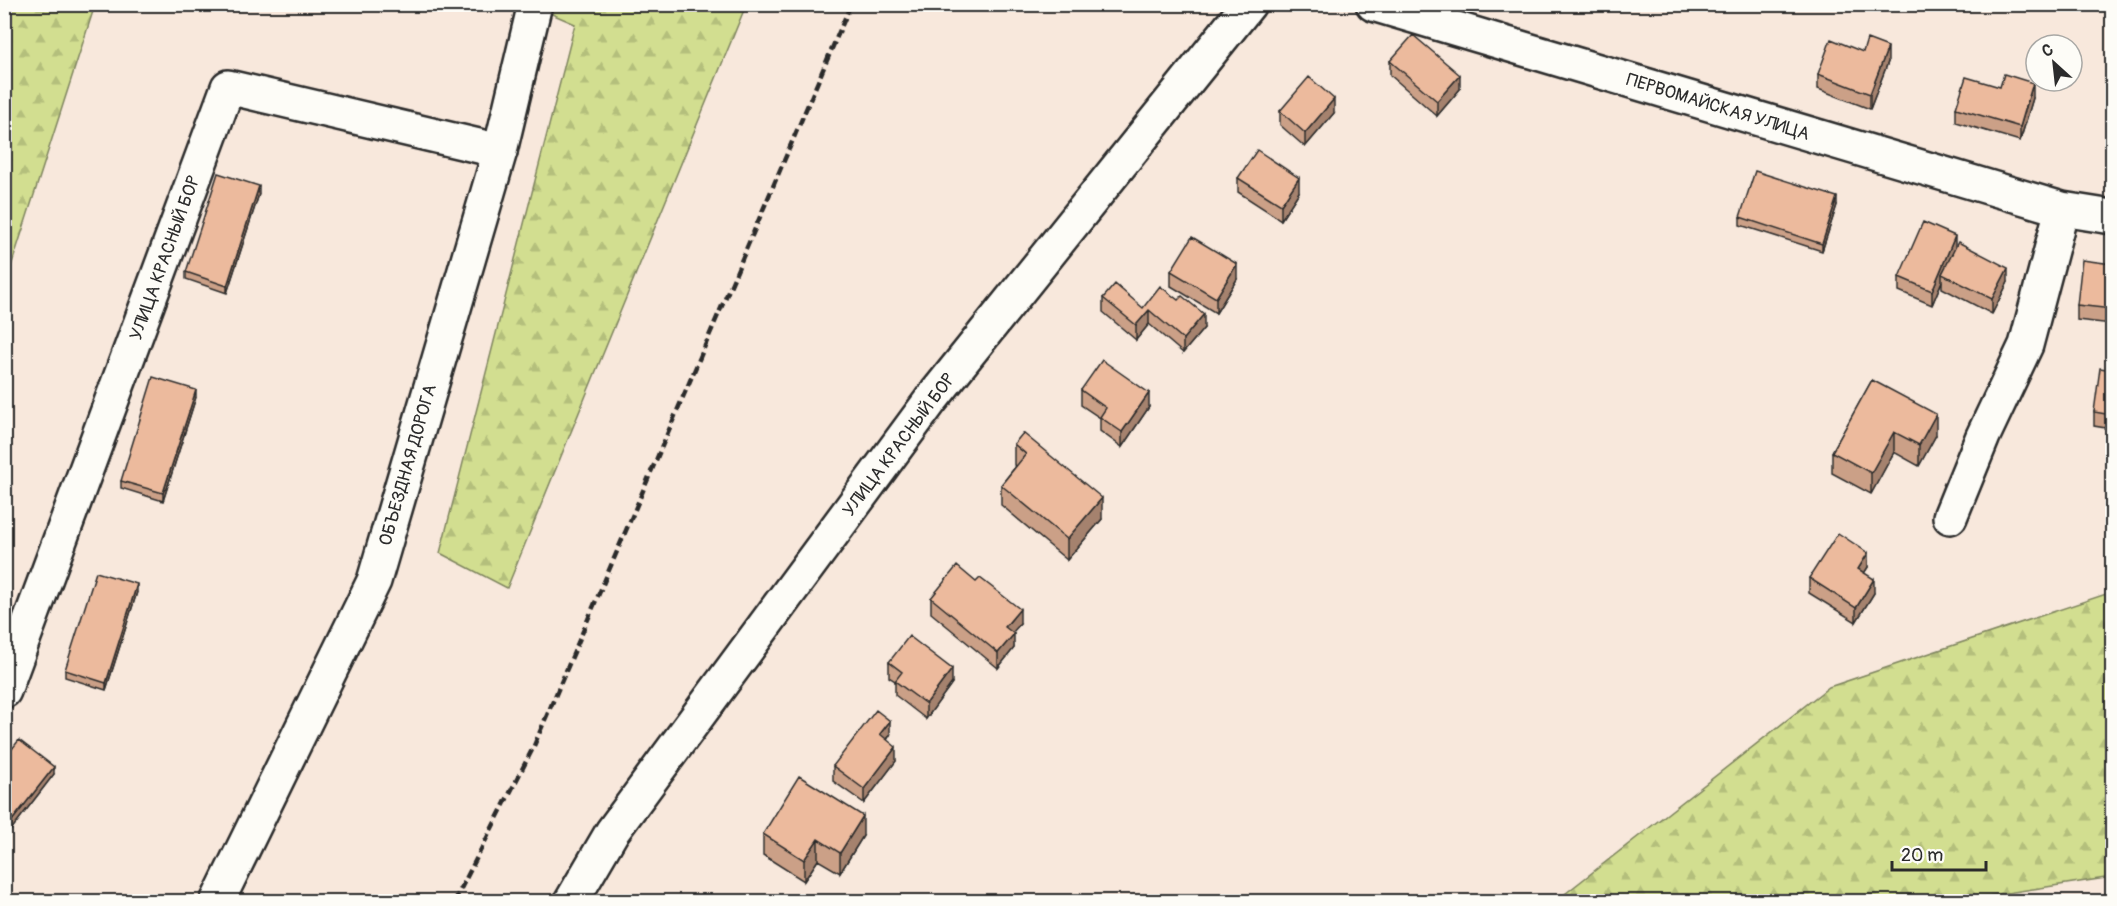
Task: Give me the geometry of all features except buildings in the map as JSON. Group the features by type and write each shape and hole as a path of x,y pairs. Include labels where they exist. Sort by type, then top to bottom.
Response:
{"street":[{"name":"ОБЪЕЗДНАЯ ДОРОГА","path":"216,902 374,581 500,151 535,4"},
{"name":"УЛИЦА КРАСНЫЙ БОР","path":"571,902 612,832 931,400 1250,4"},
{"name":"ПЕРВОМАЙСКАЯ УЛИЦА","path":"1373,4 2062,209 2112,217"},
{"name":"УЛИЦА КРАСНЫЙ БОР","path":"4,691 228,87 500,151"},
{"path":"1950,517 1983,436 2026,345 2062,209"}],"green space":[{"path":"4,5 95,5 5,285"},
{"path":"531,5 746,5 507,588 440,553 575,24"},
{"path":"2112,592 2112,877 1955,901 1556,901 1829,687"}],"railway":[{"path":"454,902 533,748 851,4"}]}
